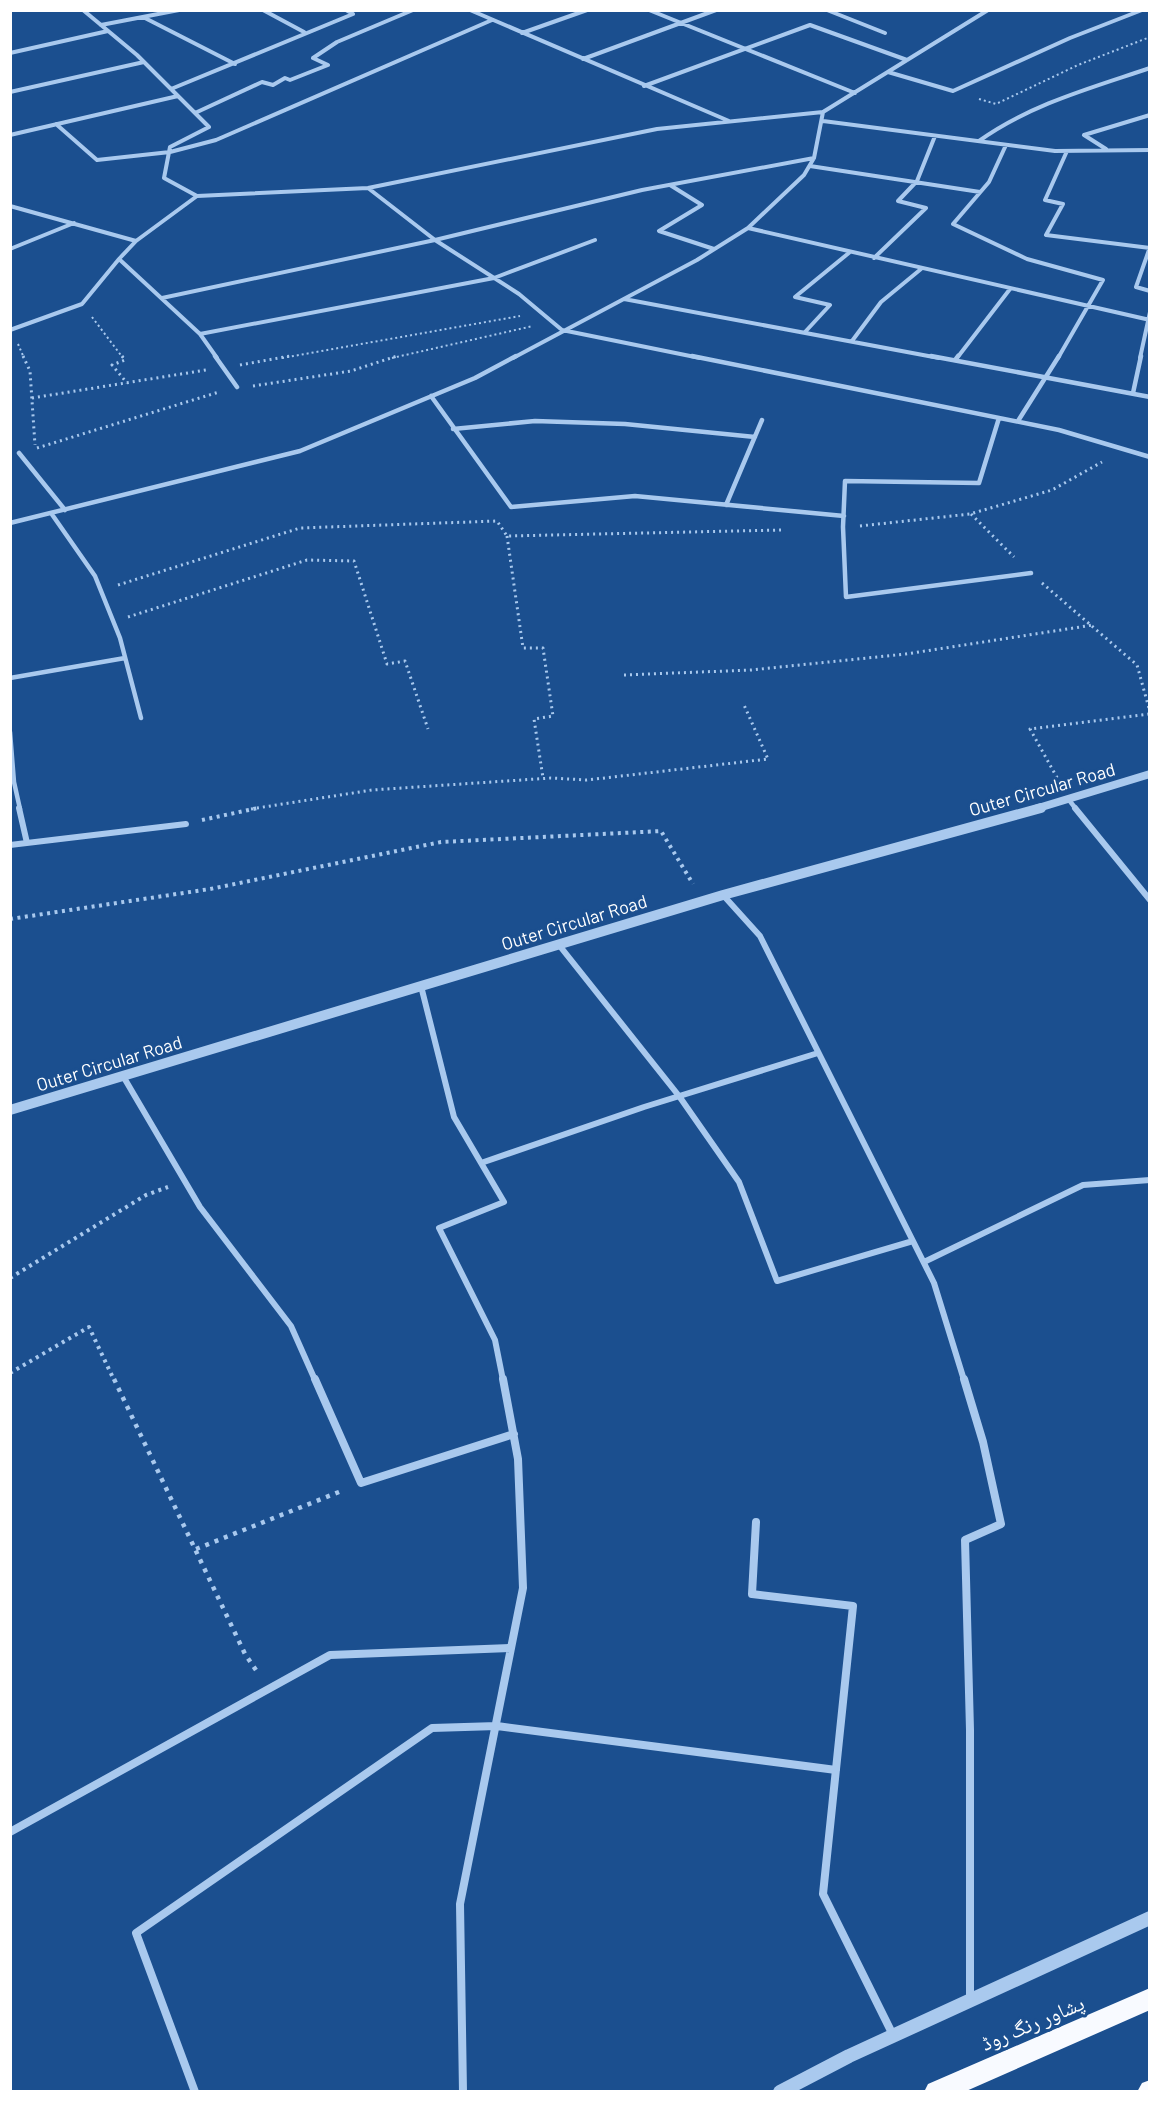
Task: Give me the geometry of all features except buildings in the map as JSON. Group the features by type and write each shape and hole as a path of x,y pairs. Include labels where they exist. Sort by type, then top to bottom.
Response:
{"highway":[{"name":"پشاور رنگ روڈ","path":"936,2091 1149,1999"}],"street":[{"path":"82,10 144,62 209,127 170,147 164,178 197,196 368,188 657,129 823,112 988,10"},
{"path":"101,25 179,10"},
{"path":"263,10 304,32"},
{"path":"171,89 235,64 304,32 353,14 346,10"},
{"path":"195,113 262,82 273,85 285,78 290,80 328,64 313,58 337,42 413,10"},
{"path":"471,10 582,60 731,122"},
{"path":"521,33 587,10"},
{"path":"649,10 855,93"},
{"path":"582,60 716,10"},
{"path":"827,10 885,33"},
{"path":"888,72 952,91 1070,38 1142,10"},
{"path":"143,17 235,64"},
{"path":"56,124 97,160 170,152 216,140 492,20"},
{"path":"644,86 742,48 810,25 907,60"},
{"path":"10,53 108,32"},
{"path":"10,92 144,62"},
{"path":"979,141 1000,124 1149,68"},
{"path":"10,135 178,96"},
{"path":"10,523 300,451 475,378 714,249 748,228 804,175 810,166 823,121 823,112"},
{"path":"1106,149 1084,135 1149,115"},
{"path":"823,121 1067,151 1149,150"},
{"path":"874,258 926,208 898,201 916,182 935,136"},
{"path":"1006,145 989,182 953,224 1027,259 1103,280 1089,308 1018,421"},
{"path":"1067,151 1045,200 1063,204 1046,235 1149,247 1136,287 1149,291"},
{"path":"162,298 435,240 670,185 814,158"},
{"path":"810,166 980,192"},
{"path":"670,185 702,205 659,231 714,249"},
{"path":"368,188 435,240 494,278 562,330 1018,421 1059,430 1149,457"},
{"path":"11,330 82,304 136,241 197,196"},
{"path":"10,206 136,241"},
{"path":"10,249 74,223"},
{"path":"748,228 1089,308 1148,319"},
{"path":"200,334 494,278 595,240"},
{"path":"805,332 830,305 795,297 850,252"},
{"path":"119,259 200,334 237,387"},
{"path":"852,341 881,302 921,268"},
{"path":"955,360 1010,289"},
{"path":"623,298 1149,397"},
{"path":"1133,393 1149,312"},
{"path":"431,396 511,507 634,496 844,516"},
{"path":"999,418 979,483 911,484 845,481 843,527 846,597 1031,573"},
{"path":"726,505 762,420"},
{"path":"453,429 535,421 625,424 755,437"},
{"path":"19,453 65,510"},
{"path":"51,513 95,576 125,658 141,718"},
{"path":"10,678 125,658"},
{"path":"10,732 14,782 27,843"},
{"name":"Outer Circular Road","path":"10,1110 723,895 1069,800 1149,774"},
{"path":"1069,800 1149,900"},
{"path":"10,845 186,824"},
{"path":"723,895 760,936 934,1283 983,1442 1001,1524 965,1540 970,1730 970,2001"},
{"path":"558,944 680,1096 739,1182 777,1281 913,1241"},
{"path":"420,986 454,1117 504,1203 439,1228 495,1340 518,1459 523,1588 460,1904 463,2091"},
{"path":"481,1163 680,1096 818,1053"},
{"path":"123,1076 200,1207 291,1326 361,1483 514,1434"},
{"path":"924,1262 1083,1185 1149,1180"},
{"path":"756,1522 752,1594 853,1606 823,1894 893,2036"},
{"path":"10,1832 330,1655 511,1648"},
{"path":"195,2091 136,1933 432,1728 497,1726 836,1770"},
{"path":"780,2091 893,2036 1149,1918"}],"path":[{"path":"952,91 996,104 1078,65 1149,38"},
{"path":"82,304 125,360 112,365 127,383"},
{"path":"32,398 541,312"},
{"path":"19,453 157,409 237,387 297,381 351,371 404,354 552,321"},
{"path":"11,330 30,371 36,448"},
{"path":"843,527 970,514 1052,490 1124,449"},
{"path":"970,514 1031,573 1137,665 1149,713 1030,729 1069,800"},
{"path":"101,591 201,557 300,528 497,521 507,536 523,648 543,648 553,716 534,719 543,778"},
{"path":"507,536 786,529"},
{"path":"113,622 308,560 354,561 387,664 405,661 428,729"},
{"path":"624,675 773,668 906,654 1093,625"},
{"path":"186,824 275,804 372,790 543,778 587,780 768,759 744,705"},
{"path":"10,919 210,889 441,842 660,831 703,901"},
{"path":"10,1278 146,1195 184,1180"},
{"path":"10,1373 89,1327 245,1654 268,1689"},
{"path":"196,1549 361,1483"}]}
